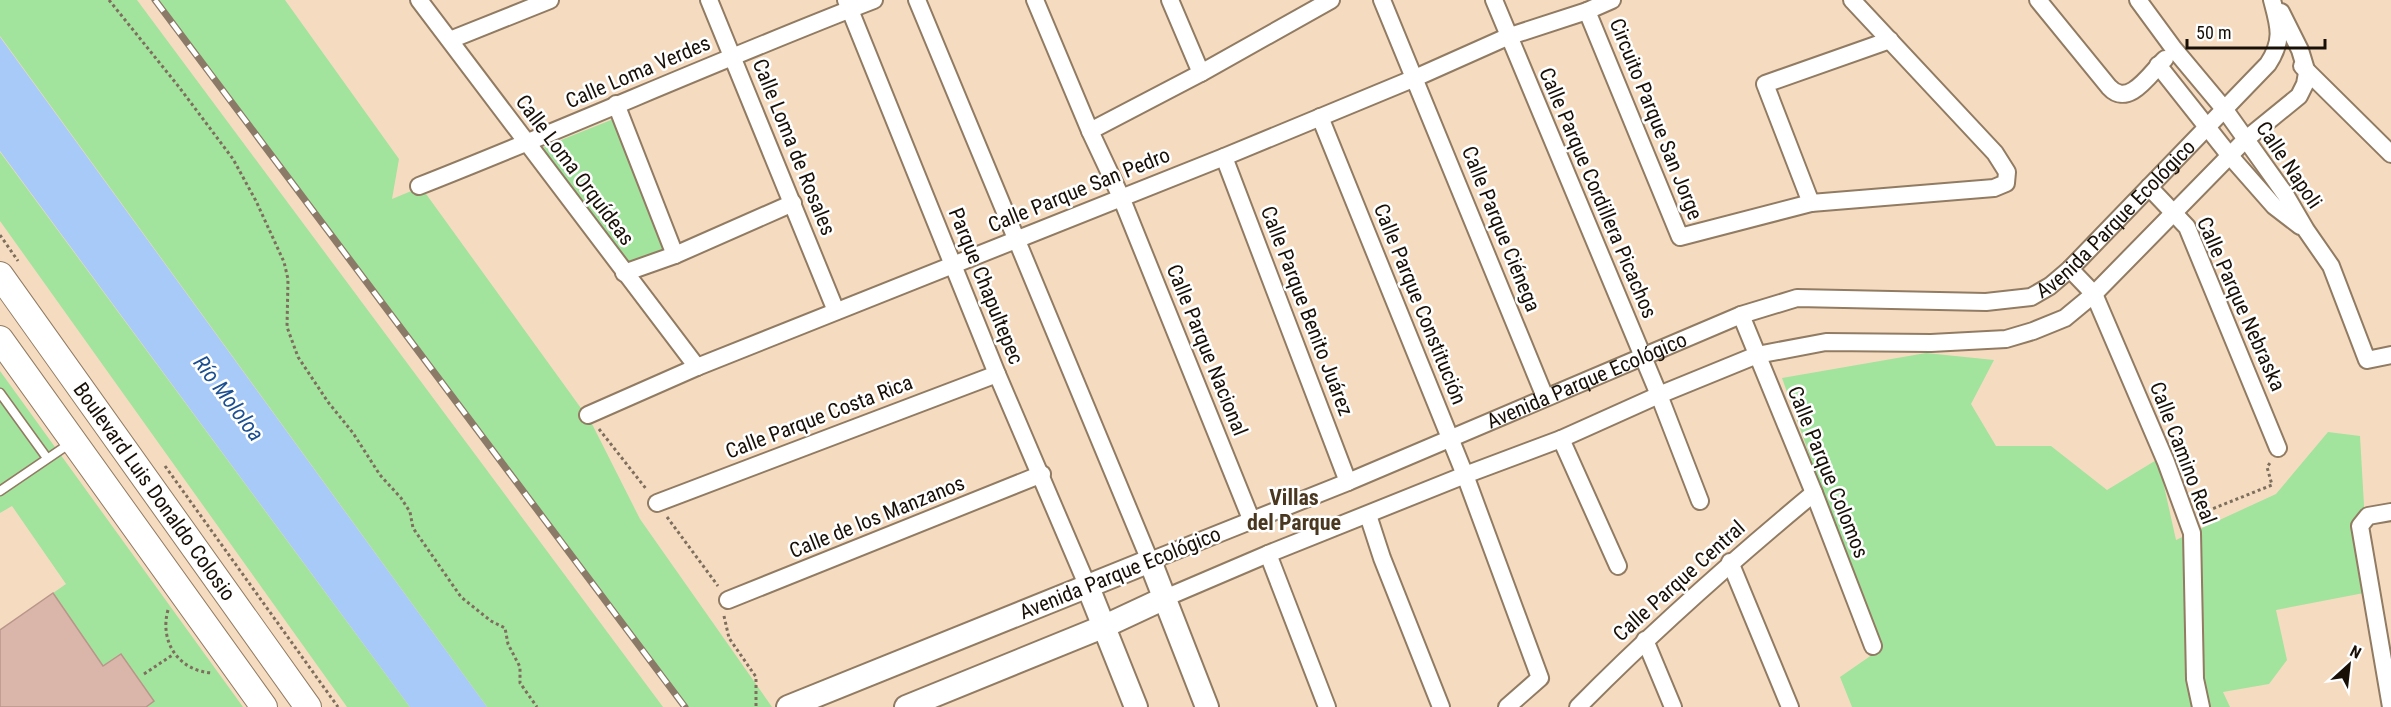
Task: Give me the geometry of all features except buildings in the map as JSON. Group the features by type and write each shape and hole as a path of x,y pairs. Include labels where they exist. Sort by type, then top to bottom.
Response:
{"main road":[{"name":"Boulevard Luis Donaldo Colosio","path":"10,270 308,707"},
{"name":"Boulevard Luis Donaldo Colosio","path":"3,347 264,707"}],"street":[{"name":"Calle Loma Orquídeas","path":"419,0 697,367"},
{"path":"450,40 550,0"},
{"name":"Calle Loma de Rosales","path":"710,0 836,311"},
{"name":"Calle Loma Verdes","path":"419,186 526,144 848,5 874,0"},
{"path":"918,0 1166,598 1208,707"},
{"name":"Calle Parque Nacional","path":"1035,0 1090,131 1121,197 1251,519"},
{"path":"1170,0 1201,73"},
{"path":"1090,131 1201,73 1331,0"},
{"name":"Calle Parque Ciénega","path":"1382,0 1545,396"},
{"name":"Calle Parque Cordillera Picachos","path":"1494,0 1507,37 1659,395 1700,501"},
{"name":"Circuito Parque San Jorge","path":"1612,0 1587,11 1680,237 1811,203 1994,188 2008,180 2005,167 1995,153 1852,0"},
{"path":"2038,0 2113,91 2124,95 2130,93 2174,49"},
{"name":"Calle Napoli","path":"2138,0 2174,49 2225,110 2285,194 2331,266 2367,360 2391,355"},
{"path":"2273,0 2279,42 2307,73 2391,154"},
{"path":"2273,0 2300,50 2307,73"},
{"name":"Parque Chapultepec","path":"848,5 997,374 1089,587"},
{"name":"Calle Parque San Pedro","path":"588,415 697,367 1224,157 1415,78 1507,37 1587,11"},
{"path":"1811,203 1765,84 1890,40"},
{"name":"Avenida Parque Ecológico","path":"788,707 1089,587 1251,519 1348,482 1545,396 1741,315 1797,298 1986,302 2031,297 2050,286 2070,269 2225,110 2268,64 2279,42"},
{"name":"Calle Napoli","path":"2158,65 2230,156 2274,206 2306,230"},
{"name":"Avenida Parque Ecológico","path":"906,707 1105,626 1268,554 1561,439 1659,395 1757,356 1826,342 1930,343 2006,339 2065,318 2094,294 2245,140 2299,96 2307,73"},
{"path":"616,104 675,255"},
{"name":"Calle Parque Constitución","path":"1320,117 1465,475 1540,678 1507,707"},
{"name":"Calle Parque Benito Juárez","path":"1224,157 1348,482"},
{"name":"Calle Parque Nebraska","path":"2149,187 2187,227 2278,448"},
{"path":"624,273 675,255 793,203"},
{"name":"Calle Camino Real","path":"2070,269 2094,294 2166,462 2192,533 2195,679 2201,707"},
{"name":"Calle Parque Colomos","path":"1741,315 1814,493 1873,646"},
{"name":"Calle Parque Costa Rica","path":"657,503 997,374"},
{"path":"1561,439 1618,566"},
{"name":"Calle de los Manzanos","path":"728,600 1042,474"},
{"name":"Calle Parque Central","path":"1578,707 1645,640 1730,562 1814,493"},
{"path":"2391,512 2368,516 2360,526 2391,707"},
{"path":"1368,515 1382,558 1441,707"},
{"path":"1268,554 1326,707"},
{"path":"1730,562 1790,707"},
{"path":"1089,587 1136,707"},
{"path":"1645,640 1673,707"}],"lane":[{"path":"0,393 47,458"},
{"path":"0,491 72,441"}],"path":[{"path":"109,0 233,159 279,246 288,279 287,327 298,357 380,475 401,498 410,512 413,528 456,591 476,609 505,628 508,644 520,667 520,683 537,707"},
{"path":"0,235 10,270"},
{"path":"588,415 657,503 728,600 724,613 729,638 756,677 756,707"},
{"path":"2187,519 2272,484 2267,467 2278,448"},
{"path":"159,457 338,707"},
{"path":"180,591 170,605 165,621 166,638 174,654 186,665 202,672 219,673 235,667"},
{"path":"144,674 174,654"}],"green space":[{"path":"0,0 137,0 663,707 487,707 0,36"},
{"path":"158,0 285,0 399,159 392,199 421,187 591,422 640,519 772,707 688,707"},
{"path":"616,118 668,248 626,265 541,148"},
{"path":"0,152 410,707 347,707 0,221"},
{"path":"1926,353 1994,360 1971,404 1996,446 2051,446 2107,490 2158,459 2176,540 2276,494 2328,432 2360,436 2369,592 2276,610 2287,660 2269,684 2223,692 2230,707 1852,707 1840,677 1879,650 1782,378"},
{"path":"0,371 243,707 146,707 154,701 121,654 103,666 53,593 66,584 12,506 0,513"}],"water":[{"name":"Río Mololoa","path":"0,37 487,707 410,707 0,151"}],"railway":[{"path":"155,0 685,707"}],"district":[{"name":"Villas del Parque","path":"1294,510"}]}
